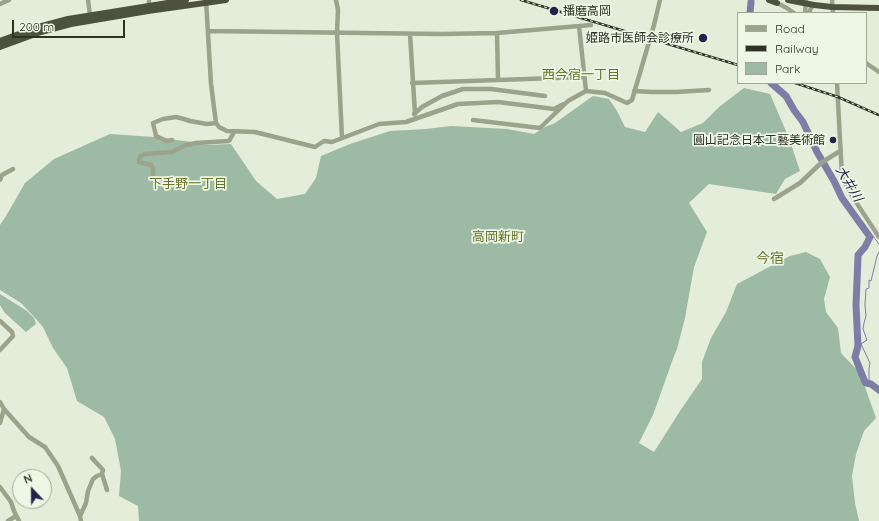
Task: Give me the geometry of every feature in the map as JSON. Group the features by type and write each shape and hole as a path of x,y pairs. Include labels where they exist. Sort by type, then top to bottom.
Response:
{"highway":[{"path":"0,40 38,27 90,15 149,3 186,0"},
{"path":"0,46 41,32 71,24 226,0"},
{"path":"769,0 777,3"},
{"path":"788,0 806,2 832,10 879,8"}],"street":[{"path":"0,4 9,0"},
{"path":"88,0 90,15"},
{"path":"336,0 338,10 336,33 342,138"},
{"path":"206,2 211,84 216,123 219,127 226,131 255,132 315,147 324,141 332,142 379,124 406,122 415,116 458,104 498,102 554,109 586,91 605,93 627,103 632,100 660,0"},
{"path":"832,0 832,10"},
{"path":"805,12 806,2"},
{"path":"777,3 792,12"},
{"path":"809,12 814,5"},
{"path":"208,31 410,34 497,33 591,25"},
{"path":"579,26 586,91"},
{"path":"497,33 498,80"},
{"path":"410,34 415,116"},
{"path":"867,64 879,72"},
{"path":"412,83 584,77"},
{"path":"837,84 842,177 852,196 879,237"},
{"path":"415,116 422,107 442,96 463,89 491,89 545,96"},
{"path":"634,91 676,92 709,90"},
{"path":"473,120 540,128 564,104"},
{"path":"172,140 167,141 156,136 153,123 163,119 176,117 190,122 207,124 216,123"},
{"path":"153,176 151,165 139,162 141,156 145,154 172,152 196,143 229,141 233,132"},
{"path":"774,199 800,183 823,162 840,151"},
{"path":"0,180 2,175 12,169"},
{"path":"0,321 12,332 13,336 0,350"},
{"path":"0,402 4,409 29,437 45,448 58,466 81,521"},
{"path":"0,424 4,409"},
{"path":"92,458 103,470 102,474 107,490"},
{"path":"80,516 86,503 88,491 93,479 102,474"},
{"path":"0,487 11,502 18,521"},
{"path":"8,521 16,516"}],"green space":[{"path":"744,88 770,94 789,138 800,171 785,179 776,194 709,184 689,203 707,232 694,267 685,318 677,349 653,415 639,443 654,452 702,379 702,362 711,338 726,312 737,284 790,256 806,252 820,259 830,277 824,299 826,312 838,328 841,353 860,373 876,418 864,431 856,454 852,476 859,521 139,521 138,506 119,496 121,471 115,439 104,417 77,401 67,368 53,348 43,327 21,303 0,290 0,225 25,183 54,159 110,134 154,137 205,145 231,144 256,181 277,199 305,194 316,178 321,156 350,144 390,131 451,126 507,129 534,134 555,123 593,96 609,99 625,127 645,132 658,112 681,132 703,123 719,107"},
{"path":"0,294 27,311 34,318 36,324 26,332 5,313 0,305"}],"waterway":[{"name":"大井川","path":"750,12 751,2"},
{"name":"大井川","path":"772,84 786,96 803,122 817,152 842,198 870,237 865,247 858,255 856,305 858,346 855,357 865,382 871,384 879,390"},
{"path":"873,236 879,244"},
{"path":"869,384 870,363 861,344 867,340 863,329 866,316 866,289 869,288 869,280 871,281 879,252"}],"railway":[{"path":"521,0 737,65"},
{"path":"798,84 838,97 879,115"}],"place":[{"name":"播磨高岡","path":"554,11"},
{"name":"姫路市医師会診療所","path":"703,38"},
{"name":"圓山記念日本工藝美術館","path":"833,140"}],"district":[{"name":"西今宿一丁目","path":"581,75"},
{"name":"下手野一丁目","path":"188,184"},
{"name":"高岡新町","path":"498,237"},
{"name":"今宿","path":"770,259"}]}
